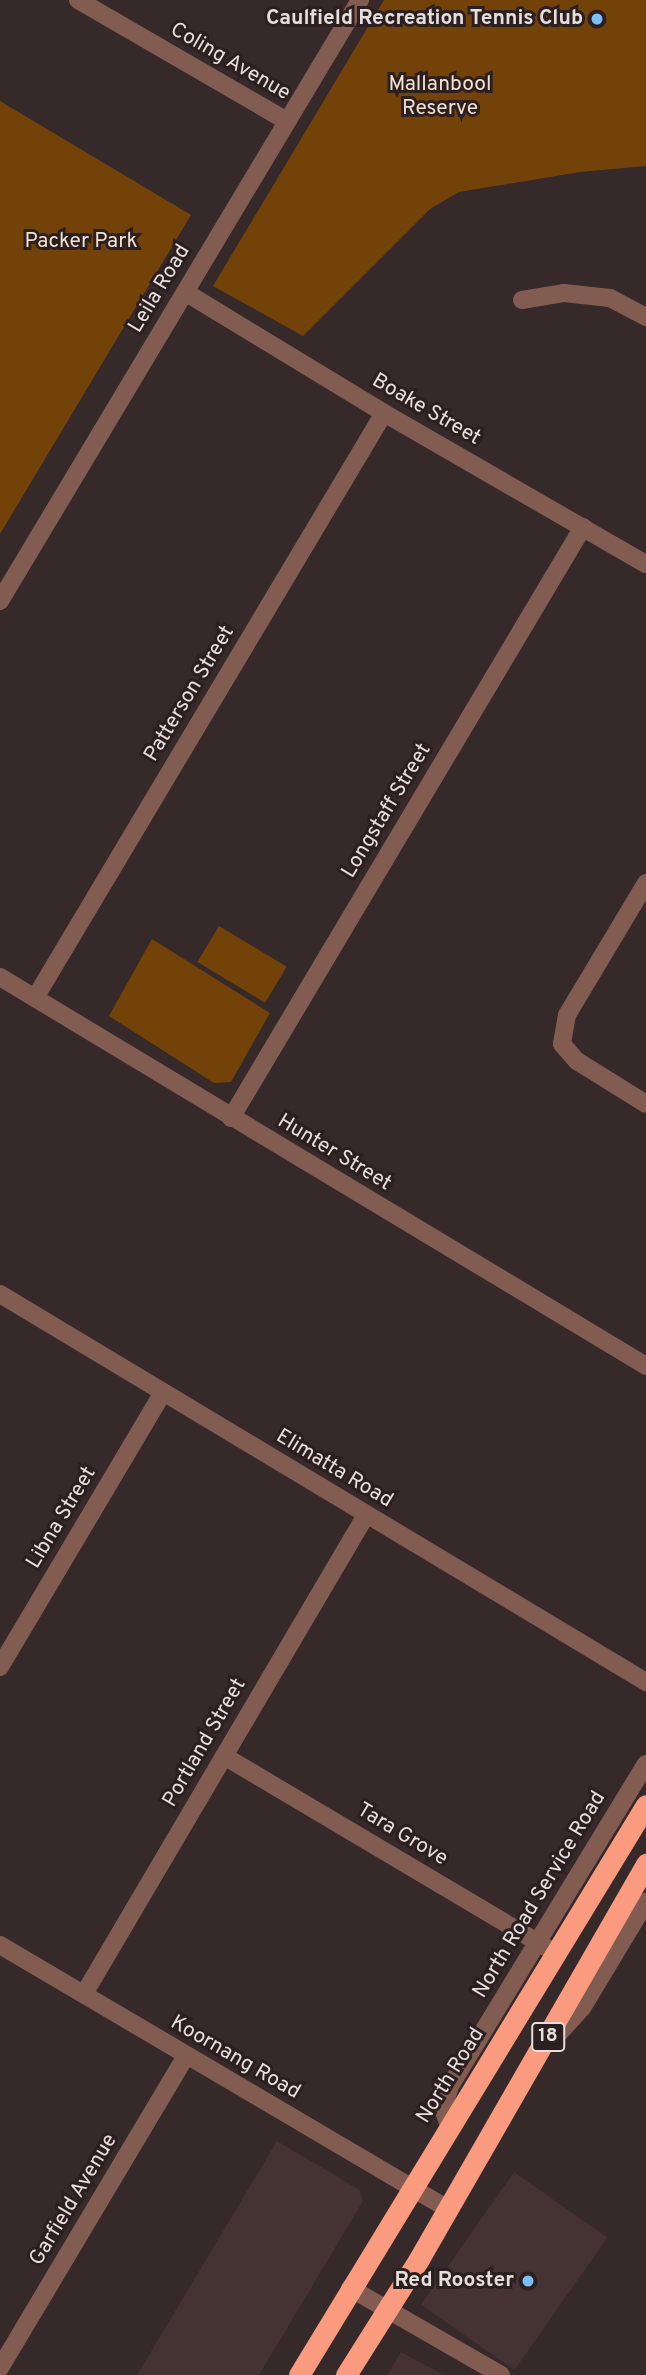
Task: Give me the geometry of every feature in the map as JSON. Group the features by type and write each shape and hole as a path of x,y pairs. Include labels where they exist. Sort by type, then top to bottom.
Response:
{"highway":[{"name":"North Road","path":"299,2375 449,2124 646,1805"},
{"name":"18","path":"346,2375 448,2209 646,1864"}],"street":[{"name":"Coling Avenue","path":"78,0 287,121"},
{"name":"Leila Road","path":"0,601 360,0"},
{"name":"Boake Street","path":"185,292 384,413 646,564"},
{"path":"522,300 564,293 610,298 646,317"},
{"name":"Patterson Street","path":"35,998 384,413"},
{"name":"Longstaff Street","path":"231,1118 583,527"},
{"path":"646,883 567,1015 562,1044 577,1061 646,1104"},
{"name":"Hunter Street","path":"0,977 646,1366"},
{"name":"Elimatta Road","path":"0,1294 646,1682"},
{"name":"Libna Street","path":"0,1667 163,1393"},
{"name":"Portland Street","path":"84,1994 366,1515"},
{"name":"Tara Grove","path":"224,1756 557,1953"},
{"name":"North Road Service Road","path":"449,2124 443,2109 450,2086 646,1764"},
{"path":"536,2057 582,2008 646,1902"},
{"name":"Koornang Road","path":"0,1945 448,2209"},
{"name":"Garfield Avenue","path":"0,2368 186,2056"},
{"path":"350,2288 501,2375"}],"shaded area":[{"path":"277,2141 360,2190 363,2201 259,2375 137,2375"},
{"path":"514,2172 607,2237 514,2370 421,2305"},
{"path":"401,2352 444,2375 387,2375"}],"green space":[{"name":"Mallanbool Reserve","path":"384,0 646,0 646,166 580,172 459,192 430,209 303,336 213,286"},
{"name":"Packer Park","path":"0,101 191,215 0,534"},
{"path":"219,926 287,967 265,1003 197,962"},
{"path":"152,939 270,1013 231,1082 214,1083 109,1016"}],"place":[{"name":"Caulfield Recreation Tennis Club","path":"597,19"},
{"name":"Red Rooster","path":"528,2281"}]}
